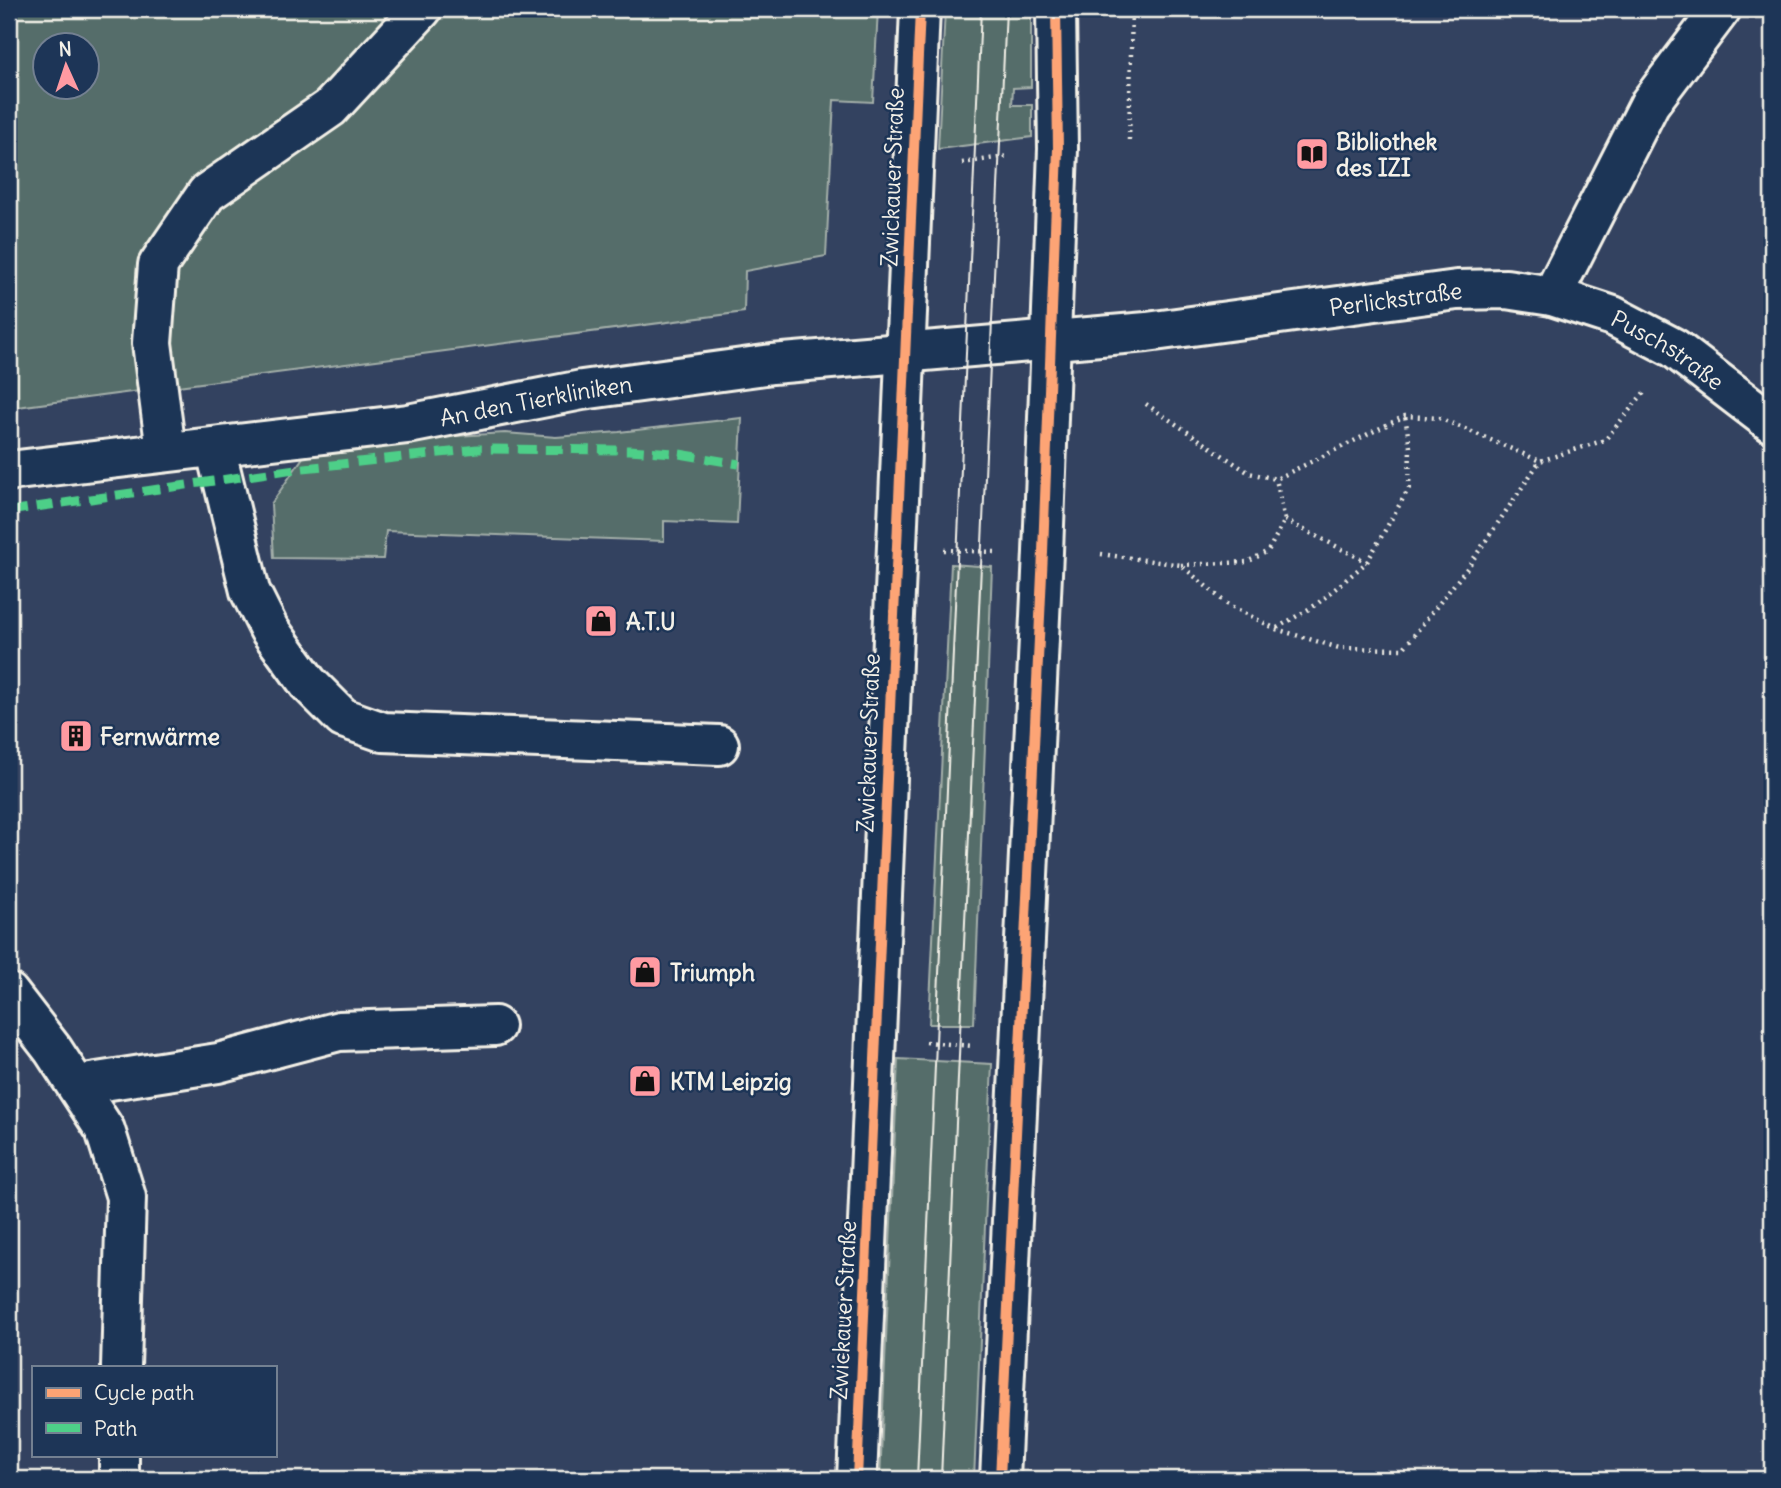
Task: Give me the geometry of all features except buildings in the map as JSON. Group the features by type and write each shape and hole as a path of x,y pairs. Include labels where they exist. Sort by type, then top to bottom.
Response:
{"main road":[{"path":"166,451 152,343 158,265 207,193 330,108 422,9"},
{"name":"Zwickauer Straße","path":"857,1479 920,9"},
{"path":"1000,1479 1051,341 1058,149 1056,9"},
{"path":"1552,296 1650,103 1721,9"},
{"name":"Perlickstraße","path":"906,352 1147,332 1457,290 1506,289 1552,296"},
{"name":"Puschstraße","path":"1552,296 1613,316 1674,348 1772,423"},
{"name":"An den Tierkliniken","path":"9,471 408,424 582,390 772,364 906,352"},
{"path":"215,447 250,591 268,629 308,683 343,718 383,732 719,745"},
{"path":"9,993 78,1085 105,1130 126,1197 121,1366"},
{"path":"78,1085 218,1063 339,1031 495,1027"},
{"path":"118,1479 119,1456"}],"path":[{"path":"1129,140 1132,9"},
{"path":"952,164 1012,156"},
{"path":"1181,565 1227,604 1276,629 1339,648 1403,649 1468,567 1540,461 1605,440 1651,384"},
{"path":"1146,404 1249,473 1276,479 1405,416 1439,418 1540,461"},
{"path":"1276,629 1317,604 1367,562 1409,488 1410,447 1405,416"},
{"path":"1101,554 1181,565 1247,562 1268,551 1285,520 1276,479"},
{"path":"1285,520 1367,562"},
{"path":"934,549 1007,552"},
{"path":"876,1039 1019,1049"}],"green space":[{"path":"9,9 878,9 873,102 834,100 826,256 745,271 744,312 9,408"},
{"path":"945,9 1031,9 1031,87 1013,88 1012,105 1032,105 1032,137 938,149"},
{"path":"742,418 737,524 664,521 664,541 386,531 383,559 274,558 271,504 304,456 440,437 505,433 556,437"},
{"path":"951,564 992,567 974,1024 929,1024"},
{"path":"898,1059 992,1064 974,1479 880,1479"}],"tram line":[{"path":"917,1479 981,9"},
{"path":"941,1479 1006,9"}],"marked path":[{"path":"9,511 295,469 477,449 629,450 674,453 739,464"}],"cycle path":[{"path":"857,1479 920,9"},
{"path":"1000,1479 1043,552 1058,149 1056,9"}],"place":[{"name":"Bibliothek des IZI","path":"1312,154"},
{"name":"A.T.U","path":"601,621"},
{"name":"Fernwärme","path":"76,736"},
{"name":"Triumph","path":"645,972"},
{"name":"KTM Leipzig","path":"645,1081"}]}
